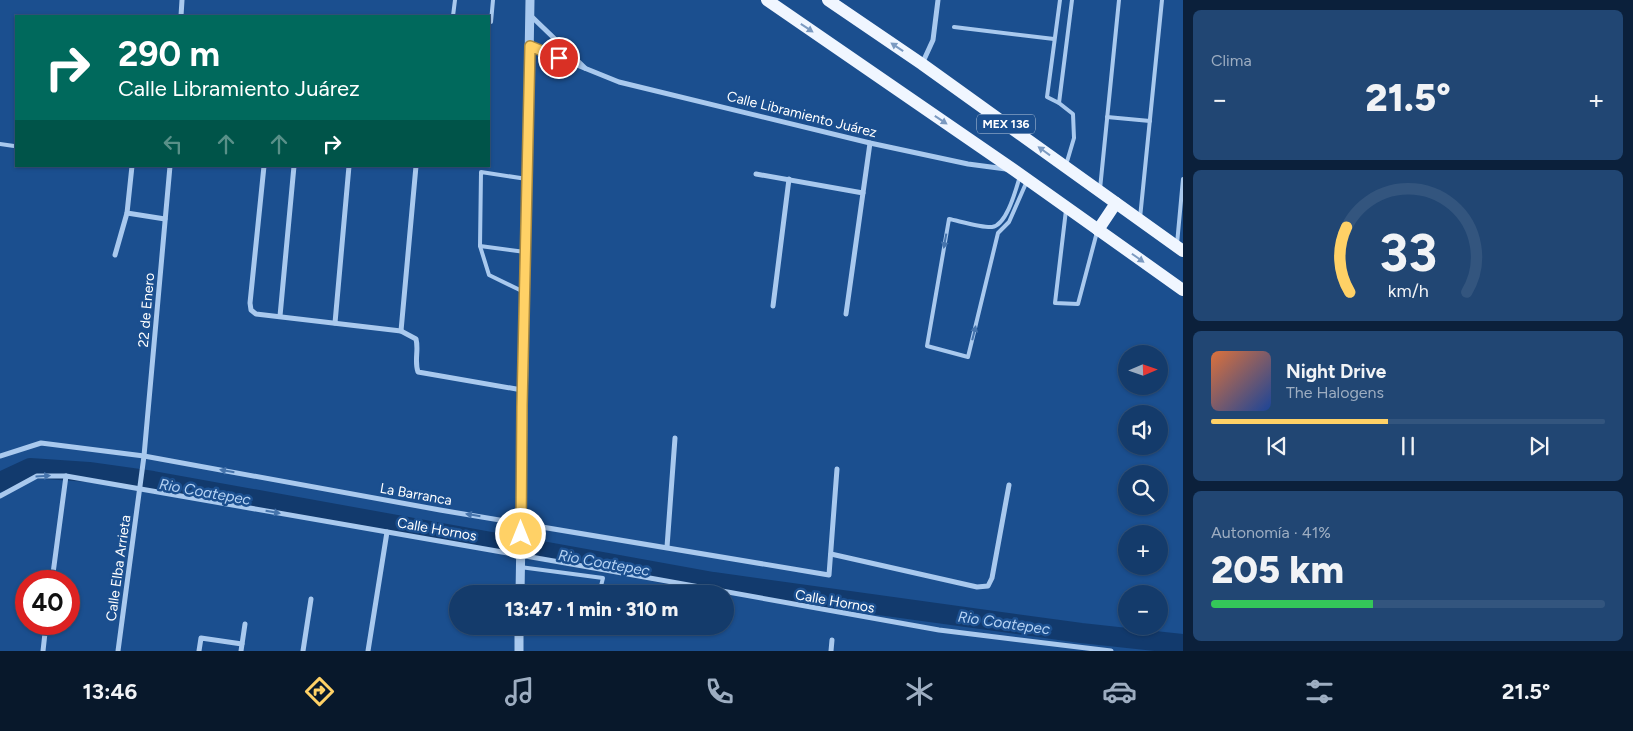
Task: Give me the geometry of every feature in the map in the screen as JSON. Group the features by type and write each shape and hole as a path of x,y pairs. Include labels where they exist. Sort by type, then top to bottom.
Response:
{"main road":[{"name":"MEX 136","path":"767,0 1021,174 1183,290"},
{"name":"MEX 136","path":"828,0 922,64 1180,249"},
{"path":"1098,230 1116,203"}],"street":[{"path":"181,15 182,0"},
{"path":"520,585 530,0"},
{"path":"922,64 933,40 938,0"},
{"name":"Calle Libramiento Juárez","path":"530,15 587,70"},
{"name":"Calle Libramiento Juárez","path":"530,46 619,82 870,143 1021,174"},
{"path":"846,314 870,143"},
{"path":"115,255 127,213 132,167"},
{"name":"22 de Enero","path":"140,486 170,167"},
{"path":"264,167 250,303 251,310 256,314 401,331 416,339 418,346 415,363 418,372 522,390"},
{"path":"280,316 294,167"},
{"path":"335,323 349,167"},
{"path":"401,331 416,167"},
{"path":"756,174 863,193"},
{"path":"774,306 789,179"},
{"path":"127,213 166,219"},
{"path":"667,547 675,438"},
{"name":"La Barranca","path":"0,456 42,443 144,458 440,510 828,574 831,554"},
{"path":"837,469 831,554 978,587 988,586 992,578 1009,485"},
{"name":"Calle Hornos","path":"0,496 37,476 66,476 140,486 387,532 521,553 939,630 1111,651"},
{"path":"53,570 66,476"},
{"name":"Calle Elba Arrieta","path":"118,651 140,486"},
{"path":"368,651 387,532"},
{"path":"303,651 311,600"},
{"path":"241,651 245,624"},
{"path":"43,651 45,635"},
{"path":"519,635 519,651"},
{"path":"199,651 201,638 242,644"},
{"path":"831,651 832,640"}],"lane":[{"path":"454,15 455,0"},
{"path":"490,22 493,0"},
{"path":"1060,0 1046,97 1059,103 1073,114 1074,138 1065,167"},
{"path":"1059,103 1072,0"},
{"path":"1100,192 1119,0"},
{"path":"1140,220 1162,0"},
{"path":"954,27 1054,39"},
{"path":"1107,117 1150,121"},
{"path":"0,144 14,146"},
{"path":"524,292 489,275 486,270 480,246 481,172 527,179"},
{"path":"1021,174 1009,222 998,233 968,356 927,346 949,219 992,227 1000,224 1005,218 1021,174"},
{"path":"1180,249 1183,179"},
{"path":"1067,207 1055,303 1078,304 1098,230"},
{"path":"480,246 525,252"},
{"path":"520,567 604,578 602,585"}],"waterway":[{"name":"Rio Coatepec","path":"0,482 30,468 89,472 153,481 713,582 1081,633 1183,644"}],"route":[{"path":"521,534 530,46 559,58"}]}
